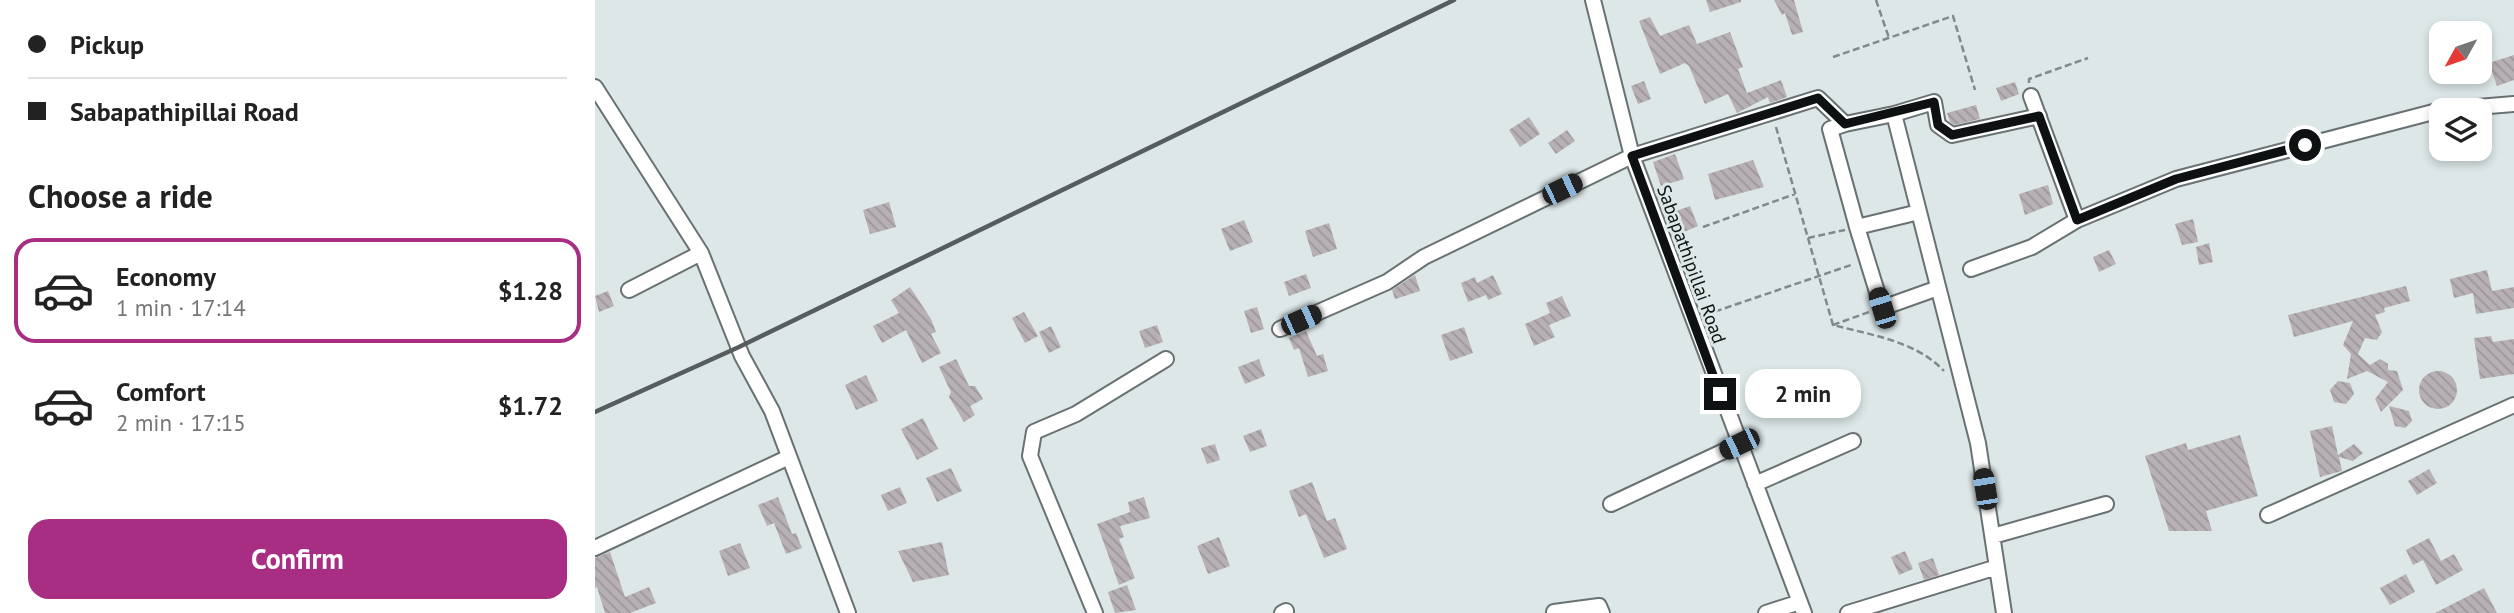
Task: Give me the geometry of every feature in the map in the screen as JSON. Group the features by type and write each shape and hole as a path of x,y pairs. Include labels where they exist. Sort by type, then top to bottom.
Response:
{"street":[{"name":"Sabapathipillai Road","path":"1593,0 1632,156 1691,319 1802,608"},
{"path":"595,87 701,253 742,356 772,411 848,613"},
{"path":"2031,96 2077,220"},
{"path":"1280,329 1387,282 1424,257 1632,156 1818,98 1845,124"},
{"path":"1938,288 1882,308 1830,129 1934,102 1938,125 1952,135 2039,116"},
{"path":"2492,106 2514,104"},
{"path":"1971,269 2032,247 2077,220 2176,179 2429,113"},
{"path":"1894,114 1978,443 2004,613"},
{"path":"1857,227 1919,212"},
{"path":"629,290 701,253"},
{"path":"1095,613 1030,456 1034,432 1076,414 1166,359"},
{"path":"2268,515 2514,405"},
{"path":"1755,484 1853,441"},
{"path":"1611,505 1739,444"},
{"path":"595,548 789,457"},
{"path":"1993,536 2106,504"},
{"path":"1848,613 1997,567"},
{"path":"1554,612 1599,606 1602,613"},
{"path":"1766,613 1802,608"}],"path":[{"path":"1876,0 1889,38"},
{"path":"1833,57 1954,16 1975,90"},
{"path":"2031,96 2029,79 2088,58"},
{"path":"1771,112 1833,325"},
{"path":"1703,227 1795,194"},
{"path":"1808,238 1857,227"},
{"path":"1691,319 1868,260"},
{"path":"1833,325 1882,308"},
{"path":"1833,325 1898,342 1935,361 1965,394"}],"building":[{"path":"1706,0 1741,0 1741,2 1710,12"},
{"path":"1774,0 1794,0 1803,32 1792,35 1785,13 1782,15"},
{"path":"1650,17 1660,36 1689,25 1697,44 1730,32 1743,67 1738,69 1747,93 1781,80 1787,97 1770,103 1768,97 1737,113 1728,94 1705,104 1689,66 1685,63 1660,74 1639,21"},
{"path":"2514,55 2514,80 2497,86 2492,62"},
{"path":"1644,81 1651,99 1638,104 1631,86"},
{"path":"2015,82 2019,94 2001,101 1996,88"},
{"path":"1976,105 1980,119 1954,125 1950,122 1947,113"},
{"path":"1529,117 1540,134 1520,147 1509,130"},
{"path":"1567,130 1575,141 1556,154 1548,143"},
{"path":"1675,154 1684,179 1661,186 1653,162"},
{"path":"1753,160 1764,187 1715,200 1708,174"},
{"path":"2048,185 2053,204 2025,215 2019,194"},
{"path":"889,202 896,227 870,234 863,210"},
{"path":"1690,206 1698,226 1684,232 1676,211"},
{"path":"2193,219 2198,242 2182,245 2175,224"},
{"path":"1244,220 1253,242 1230,251 1221,229"},
{"path":"1329,223 1337,249 1313,257 1305,231"},
{"path":"2209,243 2213,262 2199,265 2196,247"},
{"path":"2109,250 2116,264 2099,272 2093,257"},
{"path":"2487,270 2492,291 2514,287 2514,308 2476,314 2473,293 2454,298 2450,279"},
{"path":"1306,274 1311,288 1289,296 1284,282"},
{"path":"1415,275 1420,291 1395,299 1392,290"},
{"path":"1493,275 1502,294 1488,300 1486,295 1468,302 1461,283 1475,277 1477,283"},
{"path":"2406,286 2410,301 2384,308 2385,312 2375,315 2382,332 2377,340 2365,338 2358,354 2370,365 2380,359 2388,364 2388,370 2397,371 2403,390 2381,412 2375,399 2388,382 2367,371 2347,379 2351,354 2343,345 2353,321 2294,337 2288,315"},
{"path":"910,287 931,319 936,332 931,334 941,353 922,363 906,330 882,343 873,326 899,313 891,300"},
{"path":"608,291 614,306 599,312 595,296"},
{"path":"1562,296 1571,316 1549,325 1555,337 1534,346 1525,324 1550,313 1546,303"},
{"path":"1257,307 1264,329 1251,333 1244,311"},
{"path":"1024,312 1038,336 1025,343 1012,318"},
{"path":"1157,325 1163,342 1145,348 1139,331"},
{"path":"1051,326 1061,347 1049,353 1039,332"},
{"path":"1464,327 1473,353 1450,361 1441,335"},
{"path":"1306,331 1317,356 1323,354 1328,371 1308,377 1299,348 1294,350 1289,338"},
{"path":"2491,336 2493,342 2514,339 2514,374 2480,379 2474,338"},
{"path":"956,359 969,386 975,386 983,399 970,406 975,415 964,422 949,397 951,392 939,367"},
{"path":"1259,359 1265,376 1245,384 1238,367"},
{"path":"2438,371 2452,376 2457,390 2452,404 2438,409 2424,404 2419,390 2424,376"},
{"path":"866,375 878,401 856,410 845,385"},
{"path":"2338,381 2350,383 2354,394 2346,404 2334,402 2330,390"},
{"path":"2389,406 2409,411 2412,421 2405,428 2395,426"},
{"path":"923,418 938,449 917,460 901,429"},
{"path":"2332,426 2338,455 2354,444 2363,453 2353,461 2339,457 2342,471 2320,477 2310,431"},
{"path":"1261,429 1267,446 1250,452 1243,436"},
{"path":"2240,435 2258,496 2206,511 2212,531 2169,531 2145,456 2186,443 2188,450"},
{"path":"1215,444 1220,460 1207,464 1201,448"},
{"path":"951,468 962,491 937,502 926,478"},
{"path":"2429,469 2437,483 2417,495 2408,481"},
{"path":"1312,482 1327,521 1335,518 1347,549 1324,558 1306,514 1299,517 1289,491"},
{"path":"900,487 907,503 888,511 881,495"},
{"path":"778,497 792,534 796,533 802,548 786,554 774,523 767,526 758,505"},
{"path":"1144,497 1150,518 1120,526 1124,537 1119,539 1135,578 1119,585 1097,524 1130,512 1128,502"},
{"path":"1219,537 1230,566 1208,574 1197,546"},
{"path":"2429,538 2441,561 2454,554 2463,570 2436,585 2423,560 2413,565 2406,550"},
{"path":"942,542 949,575 913,582 898,551"},
{"path":"740,543 750,568 728,576 719,551"},
{"path":"1905,551 1913,569 1899,575 1891,557"},
{"path":"610,552 625,597 649,587 656,603 630,613 605,613 597,587 595,588 595,558"},
{"path":"1933,558 1939,575 1924,580 1918,563"},
{"path":"2406,574 2415,592 2390,605 2380,588"},
{"path":"1127,585 1136,610 1115,613 1108,592"},
{"path":"2484,588 2497,613 2435,613"}],"railway":[{"path":"595,412 739,347 1454,0"}],"route":[{"path":"1720,394 1632,156 1818,98 1845,124 1934,102 1938,125 1952,135 2039,116 2077,220 2176,179 2305,145"}]}
